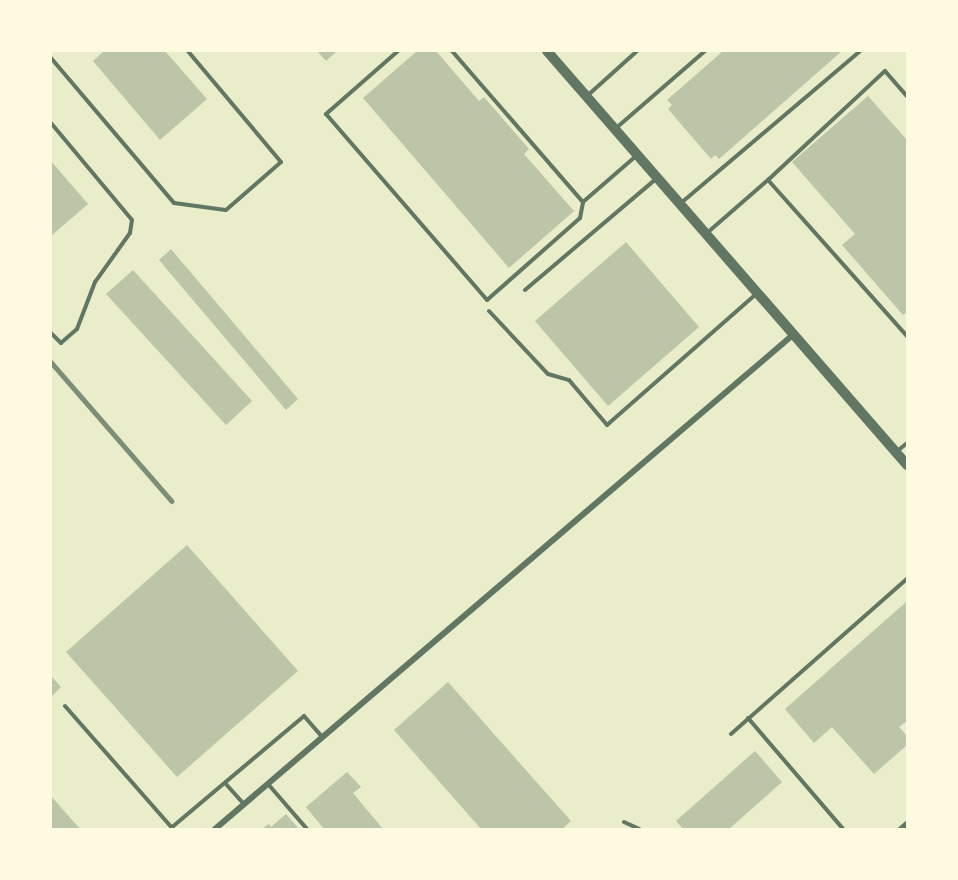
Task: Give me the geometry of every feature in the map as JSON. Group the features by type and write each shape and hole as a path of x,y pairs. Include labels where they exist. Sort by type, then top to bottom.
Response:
{"street":[{"path":"547,51 907,465"},
{"path":"215,829 794,334"}],"lane":[{"path":"51,58 174,203 226,210 281,162 189,51"},
{"path":"398,51 326,114 487,300 580,218 583,202 637,155"},
{"path":"452,51 583,202"},
{"path":"586,96 637,51"},
{"path":"615,129 705,51"},
{"path":"680,204 860,51"},
{"path":"706,234 768,180 885,71 907,96"},
{"path":"51,123 132,220 130,233 95,282 77,329 62,343 51,333"},
{"path":"525,290 657,178"},
{"path":"768,180 907,336"},
{"path":"489,311 548,374 568,380 608,425 757,292"},
{"path":"896,452 907,443"},
{"path":"731,734 907,579"},
{"path":"65,706 172,829 304,716 322,737"},
{"path":"748,718 843,829"},
{"path":"225,783 244,804"},
{"path":"268,784 307,829"},
{"path":"624,822 639,829"}],"building":[{"path":"104,51 165,51 207,99 160,140 93,61"},
{"path":"317,51 337,51 326,61"},
{"path":"417,51 436,51 479,101 484,97 529,149 524,154 574,211 509,268 363,98"},
{"path":"723,51 842,51 719,159 715,155 711,159 668,109 672,105 667,100"},
{"path":"868,96 907,140 907,312 903,315 842,245 855,234 792,162"},
{"path":"51,161 88,204 51,236"},
{"path":"626,242 699,327 608,406 535,321"},
{"path":"171,249 298,399 286,410 159,260"},
{"path":"133,270 252,401 226,425 106,294"},
{"path":"187,545 298,671 177,777 66,652"},
{"path":"906,602 907,721 899,727 907,736 907,745 874,774 832,727 814,743 785,709"},
{"path":"51,676 61,687 51,697"},
{"path":"448,682 571,821 562,829 481,829 394,730"},
{"path":"755,751 782,782 729,829 683,829 676,821"},
{"path":"347,772 361,787 353,793 383,829 324,829 306,807"},
{"path":"51,796 80,829 51,829"},
{"path":"286,814 299,829 262,829 269,824 271,827"}],"railway":[{"path":"51,362 172,501"}]}
